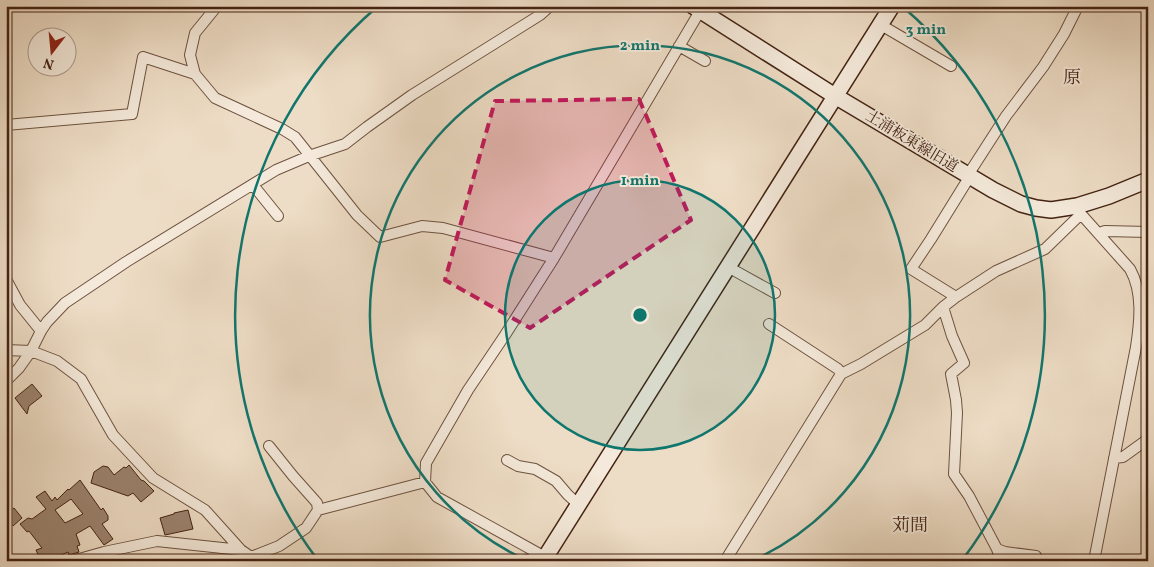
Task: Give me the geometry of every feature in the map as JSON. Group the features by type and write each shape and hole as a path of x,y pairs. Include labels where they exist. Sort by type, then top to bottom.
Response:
{"street":[{"path":"217,6 195,33 190,55 196,74 215,98 282,129 295,138 357,215 380,237 422,226 443,228 554,258"},
{"path":"6,381 19,368 31,351 47,322 65,303 126,262 276,170 345,144 412,95 550,6"},
{"path":"547,560 578,504 892,6"},
{"path":"956,297 911,269 1006,116 1044,67 1078,6"},
{"path":"547,560 437,497 425,482 426,463 468,390 506,335 554,258 679,46 696,9"},
{"name":"土浦板東線旧道","path":"696,9 835,96 993,190 1021,204 1051,210 1079,210 1148,180"},
{"path":"880,25 951,66"},
{"path":"679,46 705,62"},
{"path":"6,125 132,114 144,57 196,74"},
{"path":"253,185 278,216"},
{"path":"726,561 841,374 925,325 956,297 996,271 1045,249 1079,210 1134,276 1140,317 1136,347 1094,561"},
{"path":"1099,233 1105,231 1148,232"},
{"path":"728,266 775,293"},
{"path":"6,279 20,305 41,331"},
{"path":"943,307 952,336 964,363 952,374 957,413 954,474 969,496 997,549 1000,561"},
{"path":"769,324 838,369 841,374"},
{"path":"6,350 31,351 57,361 81,379 113,435 153,478 205,510 241,550 252,559 279,546 306,528 318,510 425,482"},
{"path":"1114,458 1123,457 1148,439"},
{"path":"269,446 317,503 318,510"},
{"path":"507,460 518,466 535,469 556,482 578,504"},
{"path":"72,561 157,541 241,550"},
{"path":"997,549 1005,552 1036,556"},
{"path":"522,561 547,560"}],"highlighted area":[{"path":"639,99 691,220 530,328 445,280 495,101"}],"building":[{"path":"32,384 42,396 29,406 27,414 15,398"},
{"path":"129,465 141,480 154,491 141,502 133,493 128,496 91,483 94,472 103,466 108,467 114,475"},
{"path":"80,480 101,510 103,508 108,516 108,520 102,524 113,539 104,545 90,526 76,534 80,545 77,546 79,552 69,555 68,552 47,561 41,561 36,550 42,548 29,531 27,532 20,524 28,518 32,519 46,509 36,497 45,491 52,501 55,497 57,500","holes":["71,499 83,514 65,523 55,510"]},
{"path":"14,508 22,518 13,526 6,518 6,514"},
{"path":"188,510 193,529 165,535 160,518"}],"district":[{"name":"原","path":"1072,77"},
{"name":"苅間","path":"910,525"}]}
